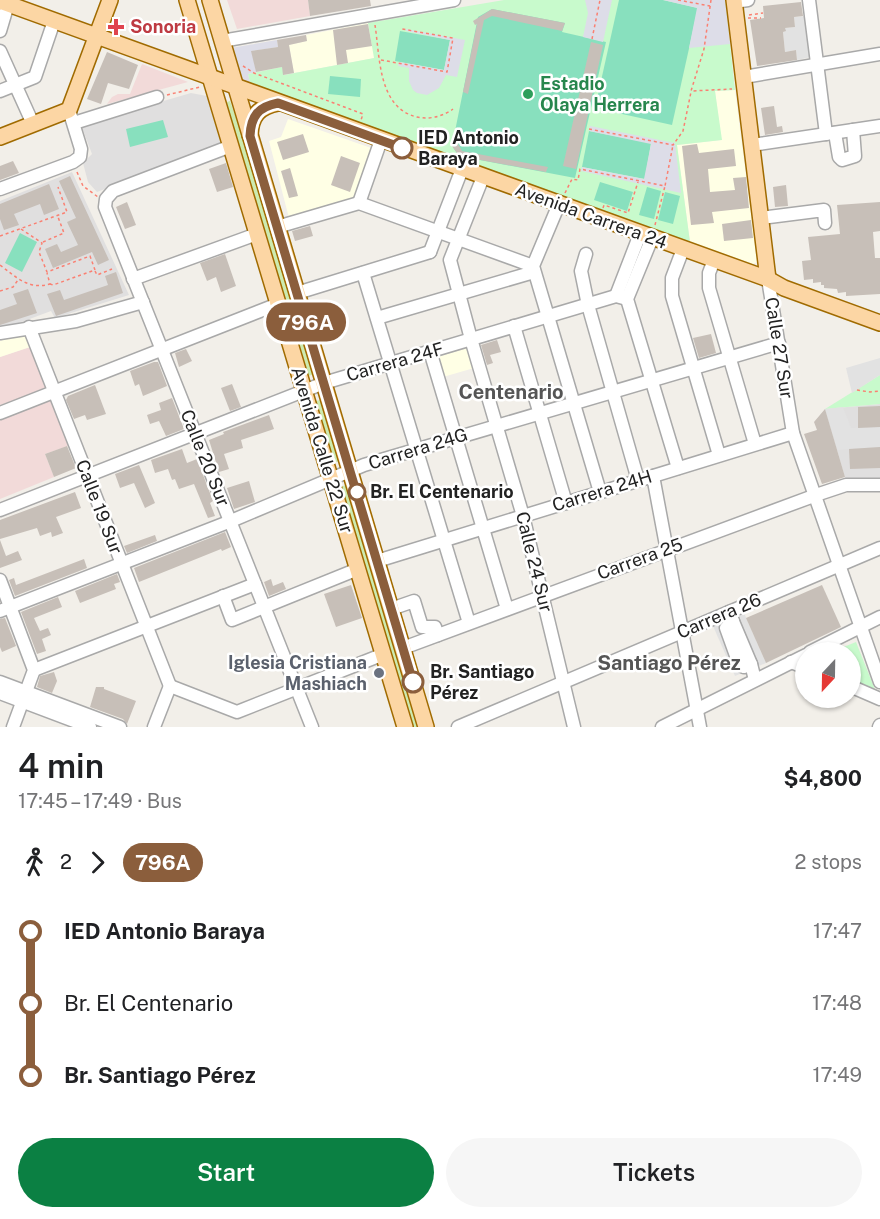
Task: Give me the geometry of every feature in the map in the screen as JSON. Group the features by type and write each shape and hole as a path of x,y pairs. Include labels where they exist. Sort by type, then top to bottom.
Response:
{"main road":[{"path":"0,137 33,124 71,116 110,0"},
{"name":"Avenida Calle 22 Sur","path":"188,0 208,82 231,146 405,727"},
{"name":"Avenida Calle 22 Sur","path":"210,0 426,727"},
{"name":"Avenida Carrera 24","path":"4,2 96,36 208,82 236,87 768,279 784,288 880,323"},
{"name":"Calle 27 Sur","path":"740,8 744,82 768,279"},
{"path":"250,136 255,114 265,106 278,103"},
{"name":"Avenida Carrera 24","path":"768,279 783,279 880,315"}],"street":[{"path":"222,41 373,14 396,5 454,0"},
{"path":"809,0 817,64 831,133 842,160 855,156 854,130"},
{"path":"0,31 4,2"},
{"path":"0,90 35,77 54,21"},
{"path":"0,51 33,124"},
{"path":"744,82 817,64 880,54"},
{"path":"0,189 77,158 71,116 157,97"},
{"path":"752,145 880,126"},
{"path":"359,203 381,140"},
{"path":"105,204 113,191 231,146"},
{"path":"430,252 462,169"},
{"path":"297,293 430,252 450,260 483,177"},
{"path":"277,227 359,203 534,269"},
{"name":"Calle 20 Sur","path":"105,204 106,212 312,727"},
{"path":"559,204 534,269 600,492"},
{"path":"761,218 824,210 825,223"},
{"path":"133,279 257,234"},
{"path":"646,236 622,297 678,468"},
{"path":"683,249 671,286 692,368 719,455"},
{"path":"586,254 581,271 588,305 638,480"},
{"name":"Calle 24 Sur","path":"450,260 523,516 574,727"},
{"path":"714,260 709,273 709,288 755,444"},
{"path":"377,318 534,269"},
{"path":"363,273 469,623"},
{"name":"Calle 27 Sur","path":"768,279 793,433 880,682"},
{"name":"Carrera 24F","path":"0,510 324,383 548,316 622,297"},
{"path":"0,333 76,321 143,302"},
{"path":"0,412 278,304"},
{"path":"514,326 566,503"},
{"name":"Calle 19 Sur","path":"29,327 170,686"},
{"name":"Carrera 24G","path":"5,609 231,521 350,470 779,343"},
{"path":"430,351 507,609"},
{"name":"Carrera 24H","path":"377,561 793,433"},
{"path":"653,476 700,727"},
{"name":"Carrera 25","path":"403,648 815,495 846,485 879,488"},
{"name":"Carrera 26","path":"458,727 682,632 731,617 839,565 880,548"},
{"path":"223,596 232,620 358,569"},
{"path":"0,580 5,609 34,670 13,727"},
{"path":"34,670 255,584"},
{"path":"392,609 414,601 423,628 435,627 438,635"},
{"path":"731,617 726,628 739,664 744,667 751,664 755,680"},
{"path":"830,642 880,617"},
{"path":"154,727 170,686 237,712 384,654"},
{"path":"662,727 795,660"},
{"path":"791,662 795,664"},
{"path":"0,682 90,727"},
{"path":"861,691 880,699"},
{"path":"0,693 24,696 120,727"}],"path":[{"path":"592,39 600,0"},
{"path":"678,0 710,7"},
{"path":"646,236 665,186 673,145 682,131 704,49 711,0"},
{"path":"740,8 763,12 763,17 761,17 740,8"},
{"path":"373,14 389,96 404,112 424,118 440,116 453,109"},
{"path":"381,60 447,72 453,38 402,29"},
{"path":"235,62 254,73 363,114 359,124"},
{"path":"157,97 208,82"},
{"path":"691,91 744,82"},
{"path":"589,129 673,145"},
{"path":"77,158 83,186 105,204"},
{"path":"559,204 572,179 578,180 580,170 665,186"},
{"path":"601,213 604,205 628,213 638,181"},
{"path":"0,236 67,213 58,187"},
{"path":"50,284 39,252 42,243 64,233 57,216"},
{"path":"21,229 42,243"},
{"path":"47,272 90,256 97,275 112,269"},
{"path":"0,265 18,279 38,288 95,270"},
{"path":"0,291 13,287 18,279"},
{"path":"857,390 880,391"}],"shaded area":[{"path":"227,0 308,0 310,16 237,29"},
{"path":"585,0 612,0 603,42 583,37 588,13"},
{"path":"663,0 725,0 730,44 689,48 697,8"},
{"path":"807,16 811,57 797,60 796,50 785,52 783,32 785,28 795,27 794,17"},
{"path":"368,23 375,58 294,73 289,45 307,41 306,35"},
{"path":"406,29 465,40 457,77 446,75 439,88 427,95 413,90 409,81 409,68 398,66 399,62 444,70 450,40 406,31"},
{"path":"277,40 278,47 252,51 256,72 248,74 250,83 240,80 231,48"},
{"path":"142,64 188,82 107,104 112,97 118,94 130,94"},
{"path":"735,90 757,262 753,264 690,242 677,145 721,140 715,91"},
{"path":"191,93 207,96 221,145 97,192 88,182 83,163 92,154 81,125"},
{"path":"288,119 374,149 356,197 289,218 269,141 281,137"},
{"path":"590,126 675,143 681,193 581,171 582,167 644,179 651,144 589,131"},
{"path":"72,172 129,295 55,318 51,311 0,330 0,201"},
{"path":"25,333 30,347 0,357 0,341"},
{"path":"30,347 46,389 0,405 0,357"},
{"path":"468,348 474,368 443,377 437,357"},
{"path":"880,358 880,375 852,393 846,368"},
{"path":"52,397 68,446 45,454 54,477 0,499 0,419"},
{"path":"880,404 880,481 846,481 825,409"},
{"path":"843,407 851,428 880,427 880,447 837,450 825,409"},
{"path":"744,613 766,663 735,676 713,626"}],"green space":[{"path":"504,0 725,0 735,90 715,91 722,140 677,145 690,242 250,83 248,74 282,67 284,75 374,58 368,23"},
{"path":"619,0 663,0 698,8 672,125 595,108"},
{"name":"Estadio Olaya Herrera","path":"492,9 565,23 562,32 606,42 575,178 459,156 452,146 478,17"},
{"path":"400,31 450,40 444,70 395,61"},
{"path":"330,76 361,79 360,97 328,94"},
{"path":"230,101 253,166 315,374 308,376 296,332 288,316 224,103"},
{"path":"163,120 168,137 130,147 126,129"},
{"path":"589,131 651,143 645,179 582,167"},
{"path":"600,182 633,192 627,211 594,200"},
{"path":"647,187 661,191 654,219 639,215"},
{"path":"665,192 680,196 673,224 658,220"},
{"path":"20,233 37,242 22,272 5,263"},
{"path":"880,375 880,404 825,409"},
{"path":"323,399 342,460 333,463 313,402"},
{"path":"349,484 421,727 412,727 340,487"},
{"path":"861,654 876,692 861,685"}],"building":[{"path":"308,0 370,0 371,6 310,16"},
{"path":"801,2 803,16 794,17 795,27 785,28 786,31 783,32 785,52 796,50 797,60 757,66 750,20 764,18 763,6"},
{"path":"492,9 565,23 562,31 492,16 484,20 468,94 463,92 477,24 475,25 473,21"},
{"path":"368,24 372,46 346,50 348,63 337,65 333,30"},
{"path":"306,35 307,41 289,45 294,73 283,75 282,67 256,72 251,51 278,47 277,40"},
{"path":"591,42 603,45 576,169 563,166"},
{"path":"107,52 138,65 129,89 108,83 101,104 87,99"},
{"path":"774,106 777,127 782,126 783,132 765,135 761,108"},
{"path":"303,134 309,152 283,160 277,142"},
{"path":"454,137 462,151 548,167 546,172 459,156 452,146"},
{"path":"697,144 699,153 734,149 736,166 708,169 710,192 735,190 733,178 746,177 749,208 712,212 714,223 691,225 682,146"},
{"path":"341,156 360,163 350,192 331,185"},
{"path":"13,161 19,173 0,180 0,166"},
{"path":"226,163 233,187 217,192 209,169"},
{"path":"290,168 298,196 289,198 281,171"},
{"path":"70,176 109,260 98,265 92,252 53,268 45,249 57,244 61,252 78,245 67,222 76,218 59,181"},
{"path":"49,184 59,209 44,215 40,204 14,214 19,225 4,230 0,219 0,204"},
{"path":"786,185 788,206 775,207 773,187"},
{"path":"127,202 136,225 125,229 116,207"},
{"path":"880,202 880,231 873,232 875,258 880,258 880,294 846,296 846,292 838,293 837,289 824,288 821,282 813,283 813,279 804,280 802,261 811,260 808,237 840,234 837,205"},
{"path":"751,220 753,238 724,241 722,224"},
{"path":"310,226 313,236 295,241 292,231"},
{"path":"225,254 236,286 221,292 216,277 207,281 200,263"},
{"path":"116,272 123,293 56,316 47,294 60,290 64,300 108,285 105,276"},
{"path":"28,289 37,313 0,325 0,310 17,304 13,294"},
{"path":"711,334 716,353 699,358 693,338"},
{"path":"497,340 501,352 490,355 493,363 487,365 481,345"},
{"path":"186,349 192,361 179,367 175,353"},
{"path":"158,362 167,386 143,396 139,384 135,386 130,371"},
{"path":"232,384 241,407 230,411 221,388"},
{"path":"95,385 106,414 87,420 85,415 74,419 66,400 68,396"},
{"path":"172,398 184,429 166,436 159,421 150,424 147,415 161,410 159,403"},
{"path":"880,406 880,427 858,428 858,407"},
{"path":"825,409 845,477 822,484 804,434 817,430 814,422"},
{"path":"269,415 274,429 241,440 243,448 224,454 229,469 219,472 209,440 224,434 223,432"},
{"path":"67,446 76,468 54,477 45,454"},
{"path":"880,447 880,468 850,469 849,449"},
{"path":"182,449 187,463 197,459 213,501 210,503 215,516 208,518 194,484 179,489 168,469 155,473 151,460"},
{"path":"139,465 155,503 145,508 134,483 120,488 115,474"},
{"path":"249,481 255,502 234,509 227,488"},
{"path":"75,492 81,508 56,517 63,533 52,537 51,532 40,536 37,528 0,539 0,520"},
{"path":"225,532 231,547 139,582 134,568"},
{"path":"155,535 157,541 127,553 124,546"},
{"path":"0,540 6,556 18,551 22,560 0,568"},
{"path":"84,559 87,568 15,596 9,580 14,578 16,585"},
{"path":"117,574 120,582 114,584 116,589 80,603 75,591"},
{"path":"271,579 273,586 283,582 286,589 269,596 264,582"},
{"path":"351,585 362,618 336,627 324,594"},
{"path":"822,585 841,627 810,642 795,642 795,649 766,663 746,618"},
{"path":"58,597 62,607 34,618 40,631 48,628 51,635 42,639 46,651 37,654 21,612"},
{"path":"5,618 16,646 2,652 0,619"},
{"path":"54,672 57,681 52,693 37,687 40,676"},
{"path":"96,687 104,687 104,689 136,701 127,724 123,719 90,707"}],"bus line":[{"name":"796A","path":"402,148 278,103 260,109 255,114 251,126 250,136 413,682"}],"place":[{"name":"Sonoria","path":"116,27"},
{"name":"Estadio Olaya Herrera","path":"528,94"},
{"name":"IED Antonio Baraya","path":"402,148"},
{"name":"Br. El Centenario","path":"357,492"},
{"name":"Iglesia Cristiana Mashiach","path":"379,673"},
{"name":"Br. Santiago Pérez","path":"413,682"}],"district":[{"name":"Centenario","path":"511,392"},
{"name":"Santiago Pérez","path":"669,663"}]}
